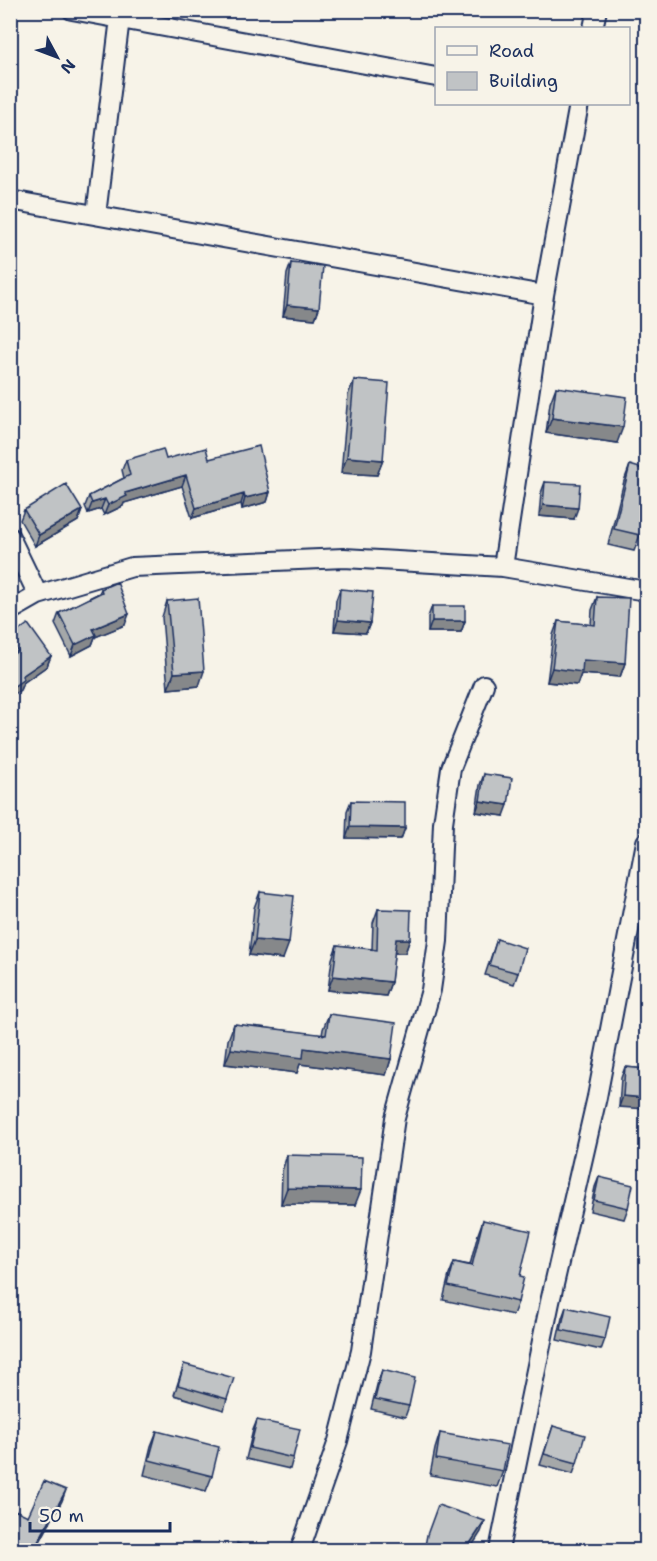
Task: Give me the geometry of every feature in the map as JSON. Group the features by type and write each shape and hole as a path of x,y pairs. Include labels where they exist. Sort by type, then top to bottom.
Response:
{"street":[{"path":"72,10 120,14 435,77"},
{"path":"593,27 597,10"},
{"path":"96,215 120,14"},
{"path":"503,567 544,295 579,105"},
{"path":"11,200 544,295"},
{"path":"10,537 38,595"},
{"path":"10,611 38,595 132,567 344,558 503,567 646,591"},
{"path":"300,1551 338,1441 362,1352 395,1119 431,990 438,941 443,823 451,768 484,685"},
{"path":"499,1551 550,1302 597,1097 646,842"}],"building":[{"path":"291,263 323,266 319,308 287,305"},
{"path":"354,380 389,383 383,460 347,457"},
{"path":"556,387 627,397 623,427 552,418"},
{"path":"259,446 270,492 245,498 244,494 196,508 186,475 125,493 127,496 108,505 105,499 92,503 89,496 130,475 126,460 163,449 166,459 206,448 209,459"},
{"path":"630,465 646,470 646,509 640,535 614,529"},
{"path":"545,482 580,484 578,508 543,505"},
{"path":"66,484 82,510 39,535 24,510"},
{"path":"117,582 129,614 93,629 96,635 75,645 59,613"},
{"path":"340,589 373,592 370,623 338,620"},
{"path":"597,597 629,598 625,663 583,660 582,672 552,668 558,621 595,625"},
{"path":"198,598 204,671 174,673 167,601"},
{"path":"432,606 465,606 465,621 432,621"},
{"path":"28,624 51,656 22,676 24,679 10,689 10,656 18,651 10,641 10,637"},
{"path":"484,774 512,778 508,805 480,801"},
{"path":"351,801 405,802 405,828 350,827"},
{"path":"260,892 294,896 289,943 255,940"},
{"path":"378,909 411,910 410,939 396,939 391,982 333,976 337,945 377,950"},
{"path":"497,939 525,948 518,973 489,965"},
{"path":"329,1014 396,1023 391,1059 304,1048 303,1058 231,1049 234,1024 326,1035"},
{"path":"625,1067 646,1069 646,1098 623,1096"},
{"path":"287,1155 362,1157 361,1190 287,1188"},
{"path":"599,1177 633,1185 628,1208 594,1200"},
{"path":"483,1220 531,1231 520,1276 524,1277 518,1302 448,1286 454,1262 472,1266"},
{"path":"566,1307 610,1317 605,1339 561,1330"},
{"path":"184,1364 234,1378 227,1399 178,1385"},
{"path":"382,1370 415,1378 409,1406 375,1399"},
{"path":"257,1420 300,1429 293,1458 250,1448"},
{"path":"553,1426 585,1435 577,1463 544,1454"},
{"path":"157,1431 219,1447 212,1476 149,1460"},
{"path":"440,1433 508,1445 503,1471 436,1459"},
{"path":"44,1481 66,1490 33,1551 15,1551 10,1548 10,1518 15,1510 28,1516"},
{"path":"438,1505 485,1521 465,1551 424,1551"},
{"path":"237,1543 260,1551 235,1551"}]}
